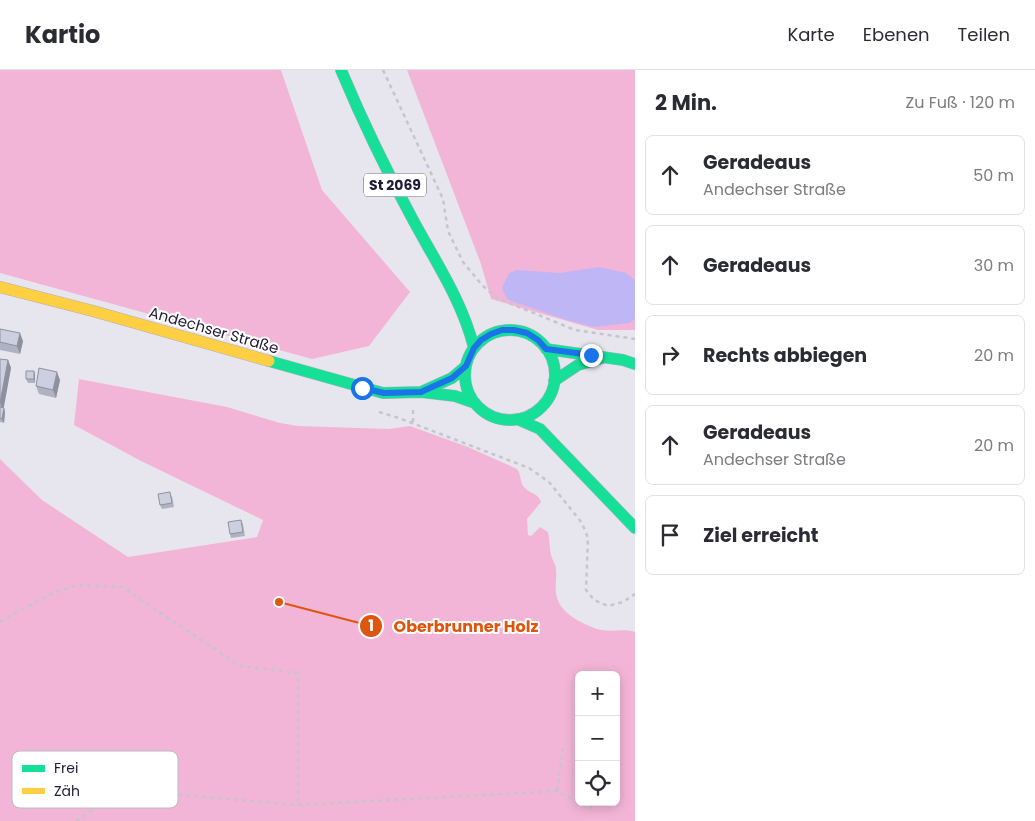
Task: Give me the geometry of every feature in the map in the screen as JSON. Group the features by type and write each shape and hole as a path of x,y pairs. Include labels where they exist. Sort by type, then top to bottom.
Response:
{"main road":[{"name":"St 2069","path":"342,70 352,96 402,200 456,297 471,333 474,348"},
{"name":"Andechser Straße","path":"0,287 362,388 384,393 421,392 455,396 475,403"},
{"name":"St 2069","path":"456,297 474,313"},
{"path":"487,322 502,330"},
{"path":"502,330 527,333 538,340 546,349 553,364 554,380 547,400 534,412 518,419 494,417 484,411 475,403 468,392 465,379 466,366 474,348 481,340 502,330"},
{"path":"546,349 623,360 635,364"},
{"path":"554,380 578,365 605,357"},
{"name":"Andechser Straße","path":"421,392 452,378 466,366"},
{"path":"547,400 553,417"},
{"path":"518,419 540,429 635,528"},
{"path":"559,433 595,485"}],"path":[{"path":"383,70 442,199 448,231 462,262 482,285 497,298 574,330 635,338"},
{"path":"529,468 549,482 582,523 588,538 586,590 594,600 608,606 623,602 635,595"},
{"path":"0,622 48,595 77,585 122,587 240,666 298,673 298,805"},
{"path":"557,791 563,748"},
{"path":"178,795 298,805 557,791 575,801"},
{"path":"76,821 96,808"}],"shaded area":[{"path":"0,70 281,70 322,190 410,292 369,346 312,359 0,273"},
{"path":"407,70 635,70 635,330 598,330 491,299 481,264"},
{"path":"599,267 626,273 635,280 635,319 630,323 594,327 567,320 508,300 502,288 509,273 517,270 560,273"},
{"path":"79,379 227,407 280,423 298,426 389,429 410,426 468,447 517,469 523,486 536,495 541,502 527,519 528,535 531,536 540,527 548,532 551,555 556,567 557,599 565,611 584,624 597,629 635,632 635,821 0,821 0,459 42,500 128,557 257,537 263,520 141,461 74,425"}],"building":[{"path":"0,329 20,333 17,346 0,342"},
{"path":"0,359 8,360 0,403"},
{"path":"39,368 57,372 53,390 36,386"},
{"path":"26,371 34,371 34,379 26,379"},
{"path":"0,407 4,408 2,419 0,418"},
{"path":"170,492 172,503 160,505 158,494"},
{"path":"241,520 243,532 230,534 228,522"}],"traffic: fast":[{"path":"341,70 393,182 455,297 469,330 474,348"},
{"path":"510,330 527,334 542,343 551,358 555,375 551,392 542,407 527,416 510,420 493,416 478,407 469,392 465,375 469,358 478,343 493,334 510,330"},
{"path":"546,349 623,360 635,364"},
{"path":"554,381 578,365 602,358"},
{"path":"269,361 383,393 421,392 455,396 475,403"},
{"path":"421,392 452,378 466,366"},
{"path":"517,419 540,429 635,528"}],"traffic: slow":[{"path":"0,287 93,311 269,361"}],"place":[{"name":"Oberbrunner Holz","path":"279,602"}],"route":[{"path":"362,388 384,393 408,394 421,392 452,378 466,366 468,357 481,340 502,330 527,333 538,340 546,349 591,355"}]}
